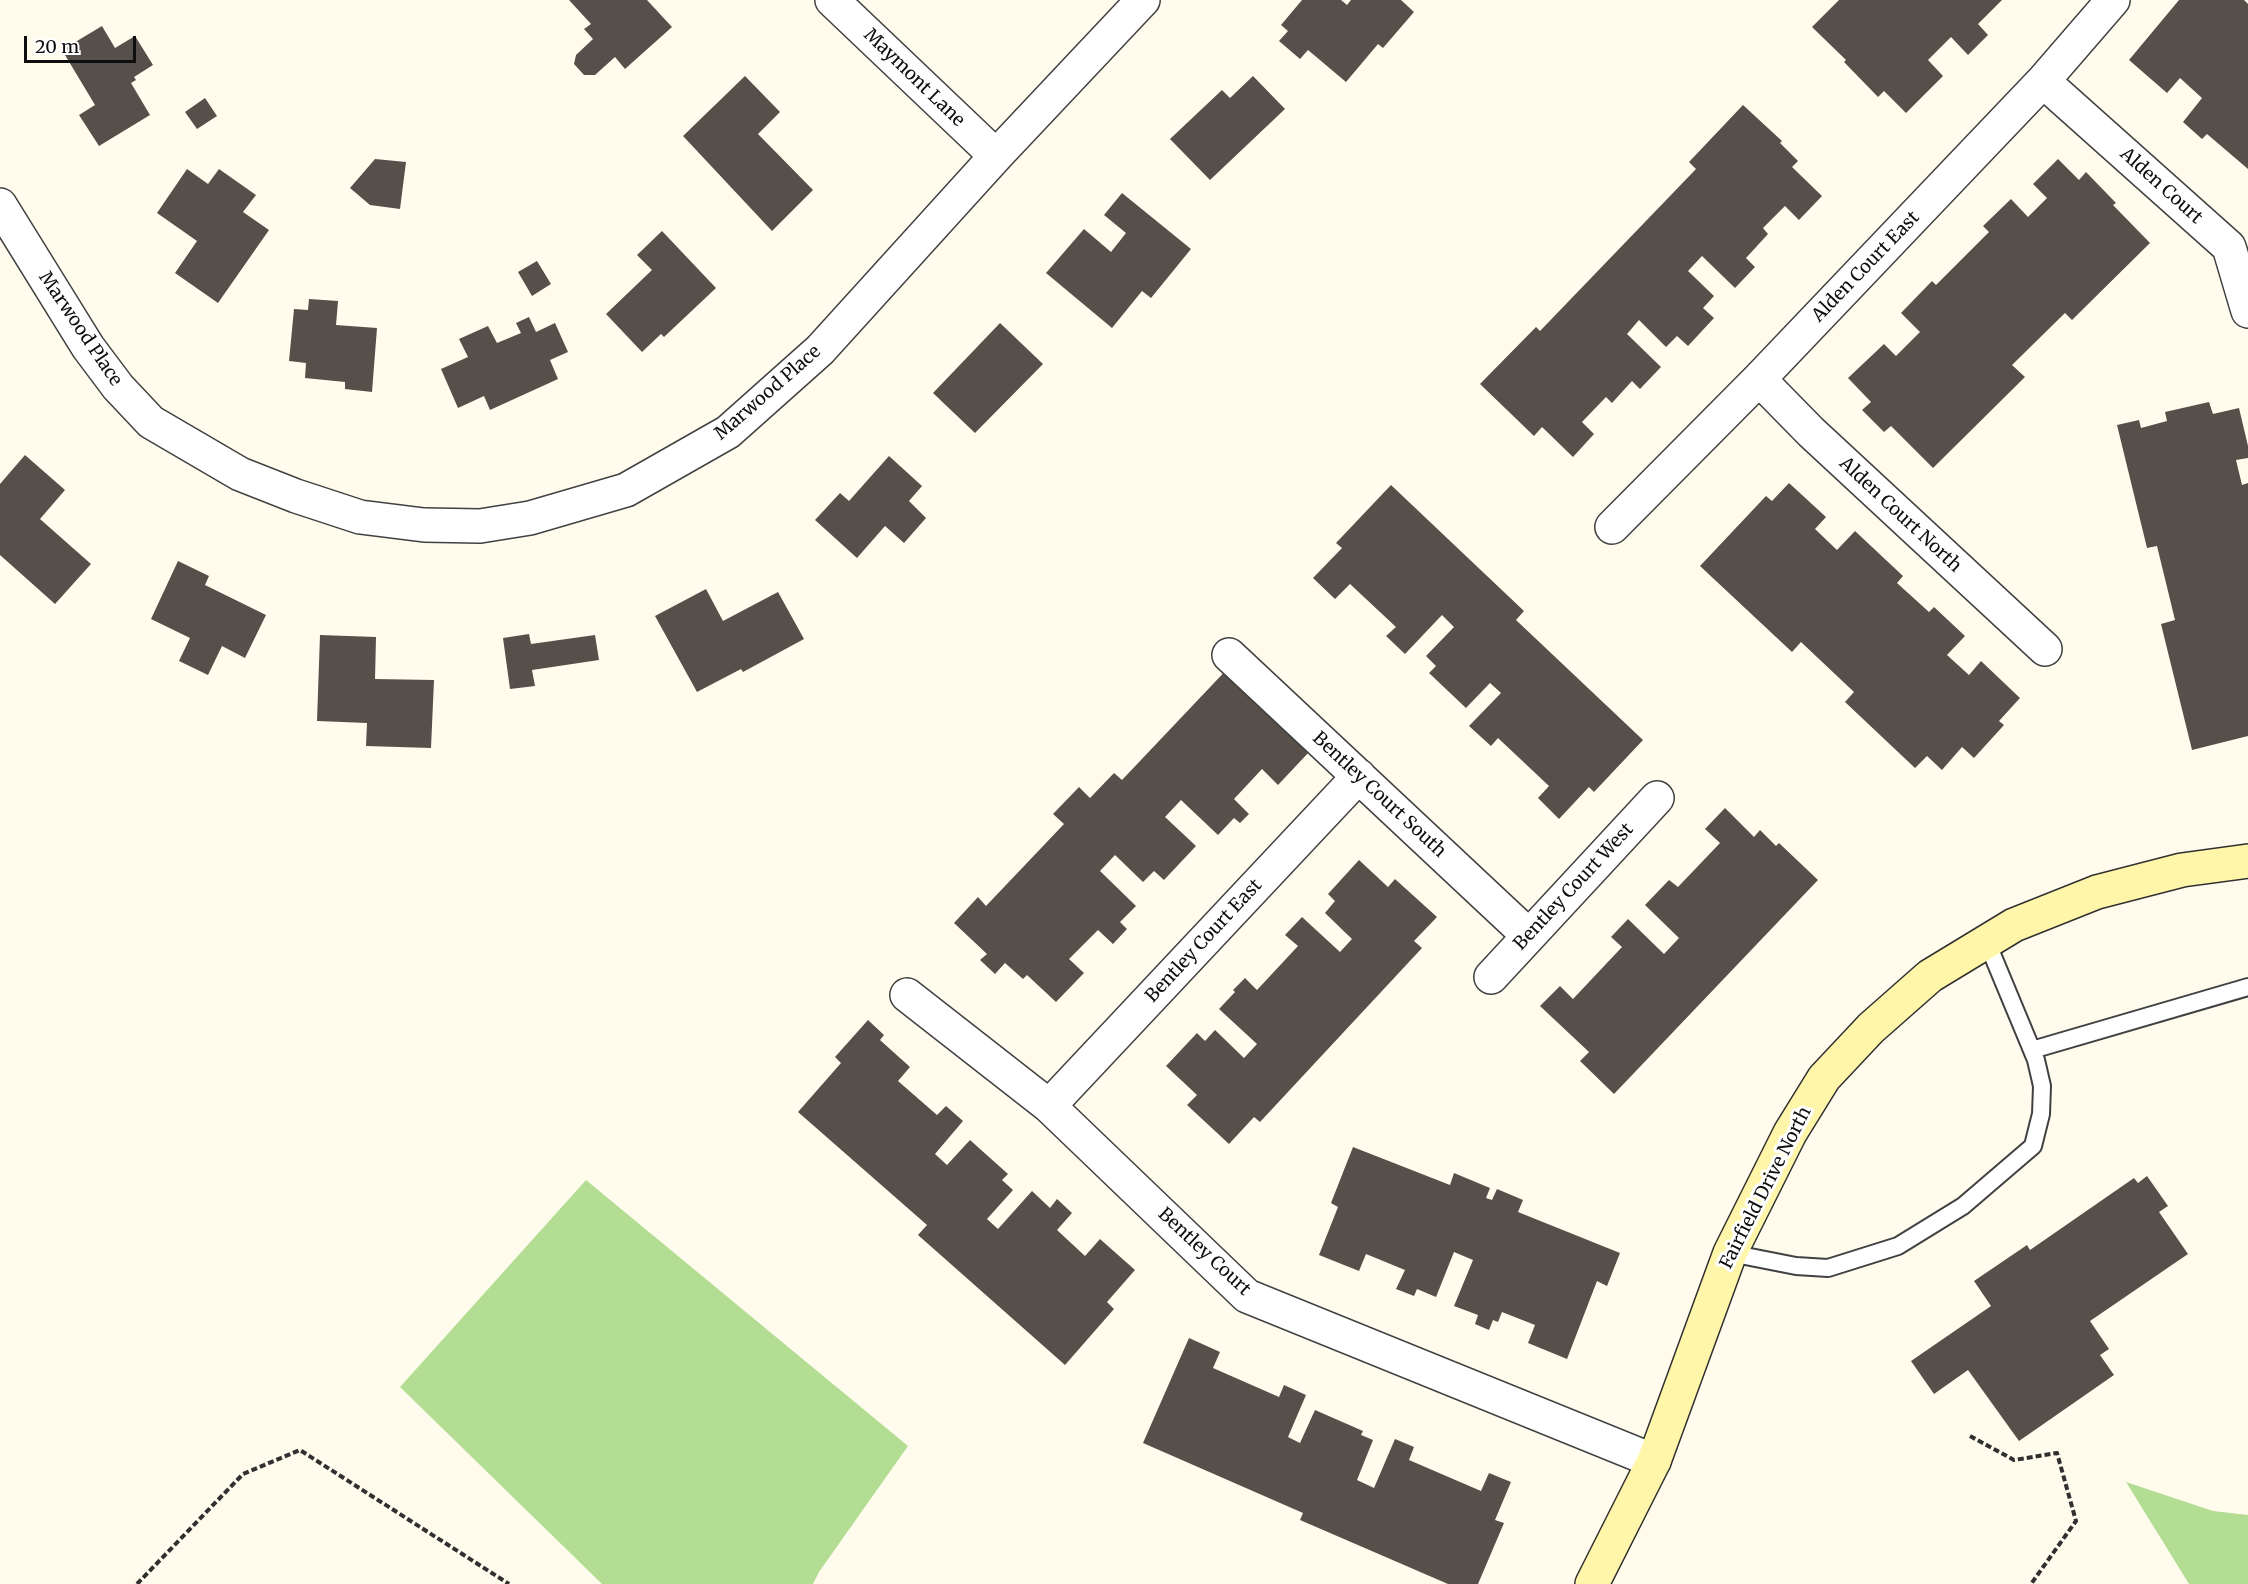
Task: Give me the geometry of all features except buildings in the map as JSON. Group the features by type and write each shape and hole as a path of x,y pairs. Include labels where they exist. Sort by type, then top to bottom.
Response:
{"street":[{"name":"Maymont Lane","path":"832,0 996,156"},
{"name":"Marwood Place","path":"0,205 87,347 118,387 151,422 240,474 296,496 360,517 424,525 480,526 530,518 626,490 728,432 820,350 996,156 1143,0"},
{"name":"Alden Court East","path":"1612,527 1758,379 2043,81 2113,0"},
{"name":"Alden Court","path":"2043,81 2229,247 2248,311"},
{"name":"Alden Court North","path":"1758,379 1810,432 2045,649"},
{"name":"Bentley Court South","path":"1229,655 1529,936"},
{"name":"Bentley Court East","path":"1049,1106 1359,776"},
{"name":"Bentley Court West","path":"1491,978 1657,798"},
{"name":"Fairfield Drive North","path":"1592,1584 1654,1461 1730,1253 1790,1133 1824,1078 1871,1028 1930,976 2014,925 2097,892 2182,870 2248,861"},
{"name":"Bentley Court","path":"907,995 1049,1106 1247,1296 1654,1461"}],"lane":[{"path":"1730,1253 1796,1266 1828,1268 1898,1246 1963,1206 2032,1146 2041,1114 2042,1086 2032,1050 1987,942"},
{"path":"2032,1050 2248,987"}],"path":[{"path":"1970,1436 2014,1460 2057,1452 2076,1521 2031,1584"},
{"path":"137,1584 243,1474 300,1450 509,1584"}],"green space":[{"path":"586,1180 908,1446 819,1572 813,1584 602,1584 400,1387"},
{"path":"2126,1482 2213,1511 2248,1515 2248,1584 2189,1584"}]}
